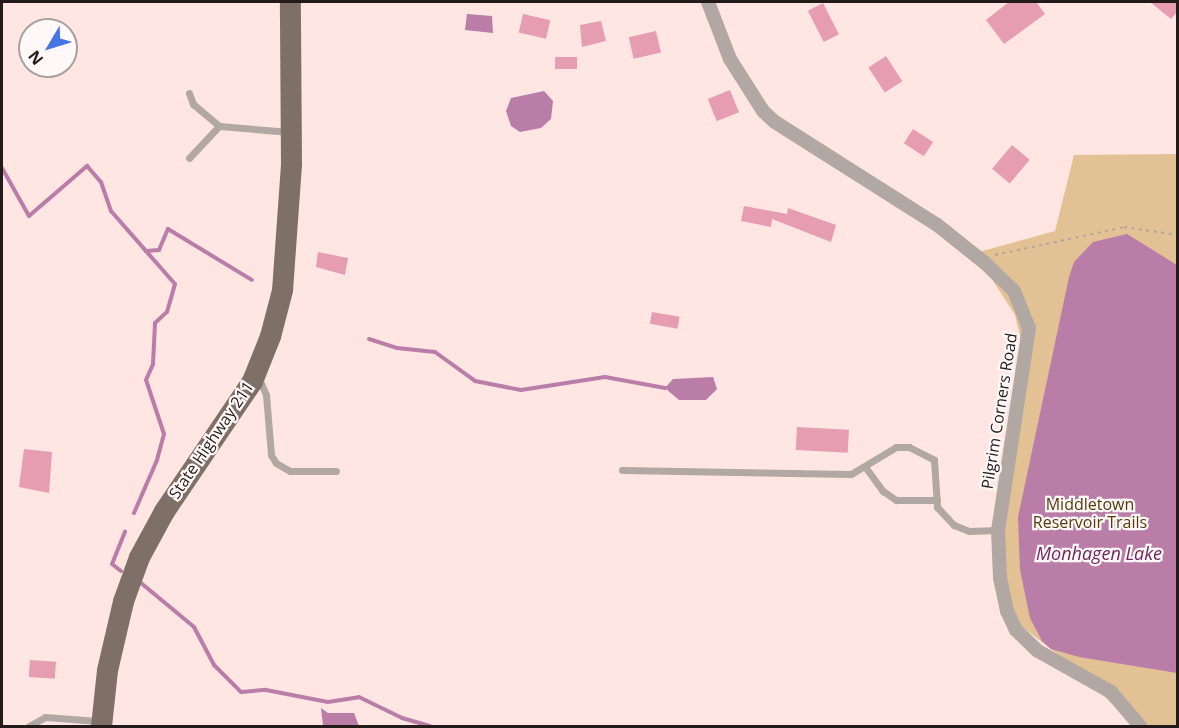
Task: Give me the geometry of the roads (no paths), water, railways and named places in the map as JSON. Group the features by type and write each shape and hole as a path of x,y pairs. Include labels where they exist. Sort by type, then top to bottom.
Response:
{"main road":[{"name":"State Highway 211","path":"101,724 110,658 123,601 139,557 164,511 237,408 256,371 282,290 290,214 292,133 290,2"}],"street":[{"name":"Pilgrim Corners Road","path":"708,2 730,59 763,111 775,122 900,200 980,258 1014,291 1024,308 1029,328 998,530 1000,578 1016,630 1038,651 1110,692 1140,726"}],"lane":[{"path":"189,93 193,104 219,126 292,133"},
{"path":"189,158 219,126"},
{"path":"256,371 266,395 271,455 276,463 290,471 336,471"},
{"path":"622,470 851,474 866,468 896,447 922,452 934,460 937,507 954,525 969,531 998,530"},
{"path":"866,468 884,491 896,500 937,500"},
{"path":"29,726 45,717 101,724"}],"water":[{"path":"467,14 492,16 493,33 465,30"},
{"path":"544,91 553,101 551,119 541,128 520,132 511,126 506,111 511,98"},
{"name":"Monhagen Lake","path":"1127,234 1177,265 1177,673 1079,657 1051,649 1042,641 1030,618 1020,570 1018,517 1069,277 1074,262 1093,242"},
{"path":"713,377 717,389 706,400 679,400 665,388 673,379"},
{"path":"321,708 328,713 354,713 359,726 323,726"}],"waterway":[{"path":"2,168 29,216 87,166 101,182 111,211 146,251 159,250 168,229 252,280"},
{"path":"134,513 157,460 164,434 146,380 153,364 155,323 167,312 175,284 146,251"},
{"path":"369,339 397,348 435,352 475,381 521,390 605,377 665,388"},
{"path":"121,571 112,564 125,532"},
{"path":"141,583 194,627 214,665 241,692 266,690 328,702 359,697 402,718 430,726"}],"park label":[{"name":"Middletown Reservoir Trails","path":"1090,513"}]}
